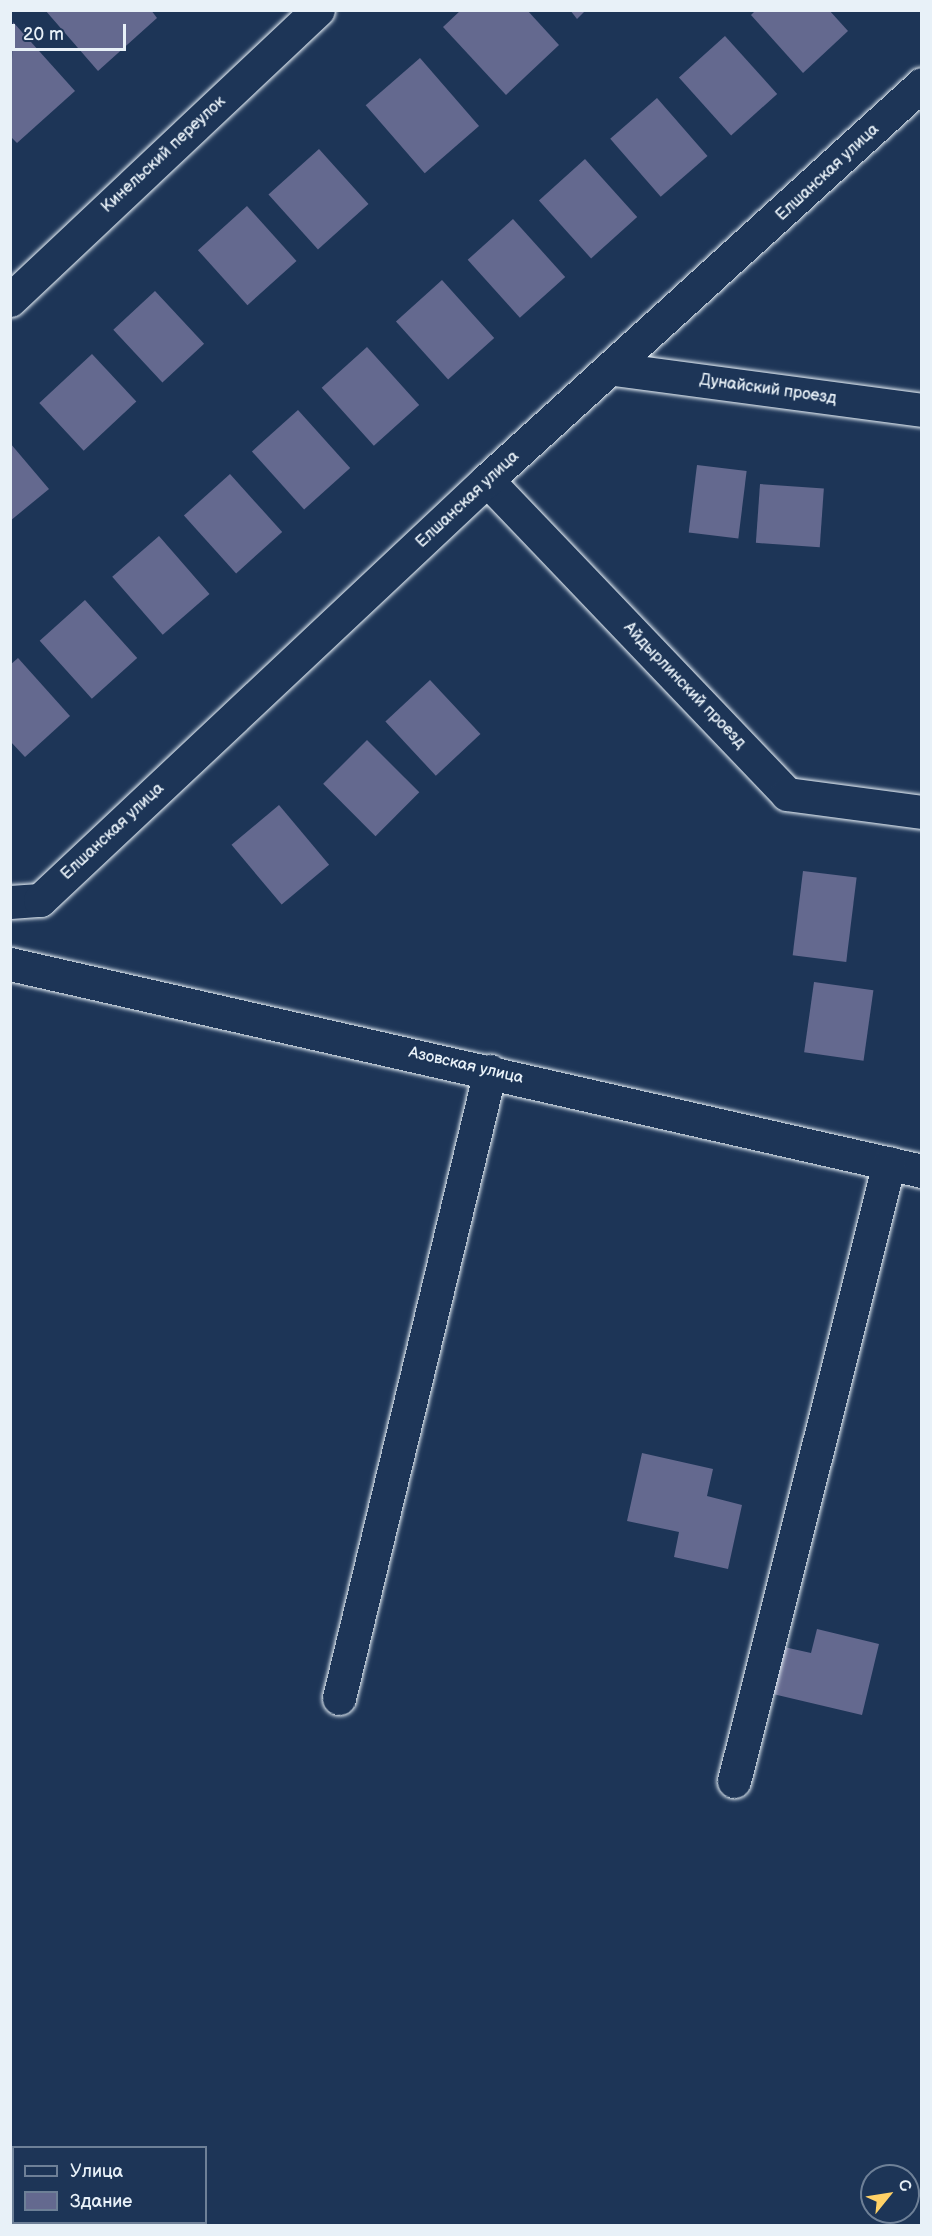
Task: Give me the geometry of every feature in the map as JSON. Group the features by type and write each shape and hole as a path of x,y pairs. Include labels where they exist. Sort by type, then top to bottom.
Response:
{"street":[{"name":"Кинельский переулок","path":"10,300 318,10"},
{"name":"Елшанская улица","path":"10,902 40,900 487,480 615,369 921,84"},
{"name":"Дунайский проезд","path":"615,369 921,410"},
{"name":"Айдырлинский проезд","path":"487,480 787,794 921,812"},
{"name":"Азовская улица","path":"10,964 490,1071 921,1171"},
{"path":"339,1698 490,1071"},
{"path":"734,1781 889,1163"}],"building":[{"path":"45,10 151,10 157,18 98,71"},
{"path":"461,10 527,10 559,45 506,95 443,27"},
{"path":"570,10 586,10 577,19"},
{"path":"756,10 829,10 848,31 803,73 751,15"},
{"path":"13,22 75,91 17,143 10,136"},
{"path":"725,36 777,94 731,135 679,77"},
{"path":"420,58 479,126 425,173 366,105"},
{"path":"657,98 708,156 661,197 610,139"},
{"path":"319,149 369,204 318,249 268,195"},
{"path":"585,159 637,217 591,258 539,200"},
{"path":"247,206 297,261 247,305 198,250"},
{"path":"513,219 565,277 520,318 468,260"},
{"path":"442,280 494,338 448,379 396,321"},
{"path":"155,291 204,344 162,383 113,330"},
{"path":"367,347 419,405 374,446 322,388"},
{"path":"92,354 136,402 84,451 39,403"},
{"path":"298,410 350,468 304,509 252,451"},
{"path":"10,443 49,489 10,521"},
{"path":"697,465 747,471 738,539 689,532"},
{"path":"230,474 282,532 236,573 184,515"},
{"path":"760,484 824,488 820,547 756,543"},
{"path":"159,536 210,594 163,635 112,577"},
{"path":"85,600 137,658 92,699 40,641"},
{"path":"18,658 70,716 25,757 10,741 10,665"},
{"path":"430,680 480,734 436,776 385,722"},
{"path":"367,740 419,792 375,836 323,784"},
{"path":"279,805 329,865 282,905 232,845"},
{"path":"803,871 857,878 846,962 793,955"},
{"path":"814,982 873,990 864,1061 804,1052"},
{"path":"642,1453 713,1469 707,1496 742,1505 728,1569 674,1557 679,1532 627,1521"},
{"path":"817,1629 879,1644 862,1715 773,1694 784,1647 811,1653"}]}
